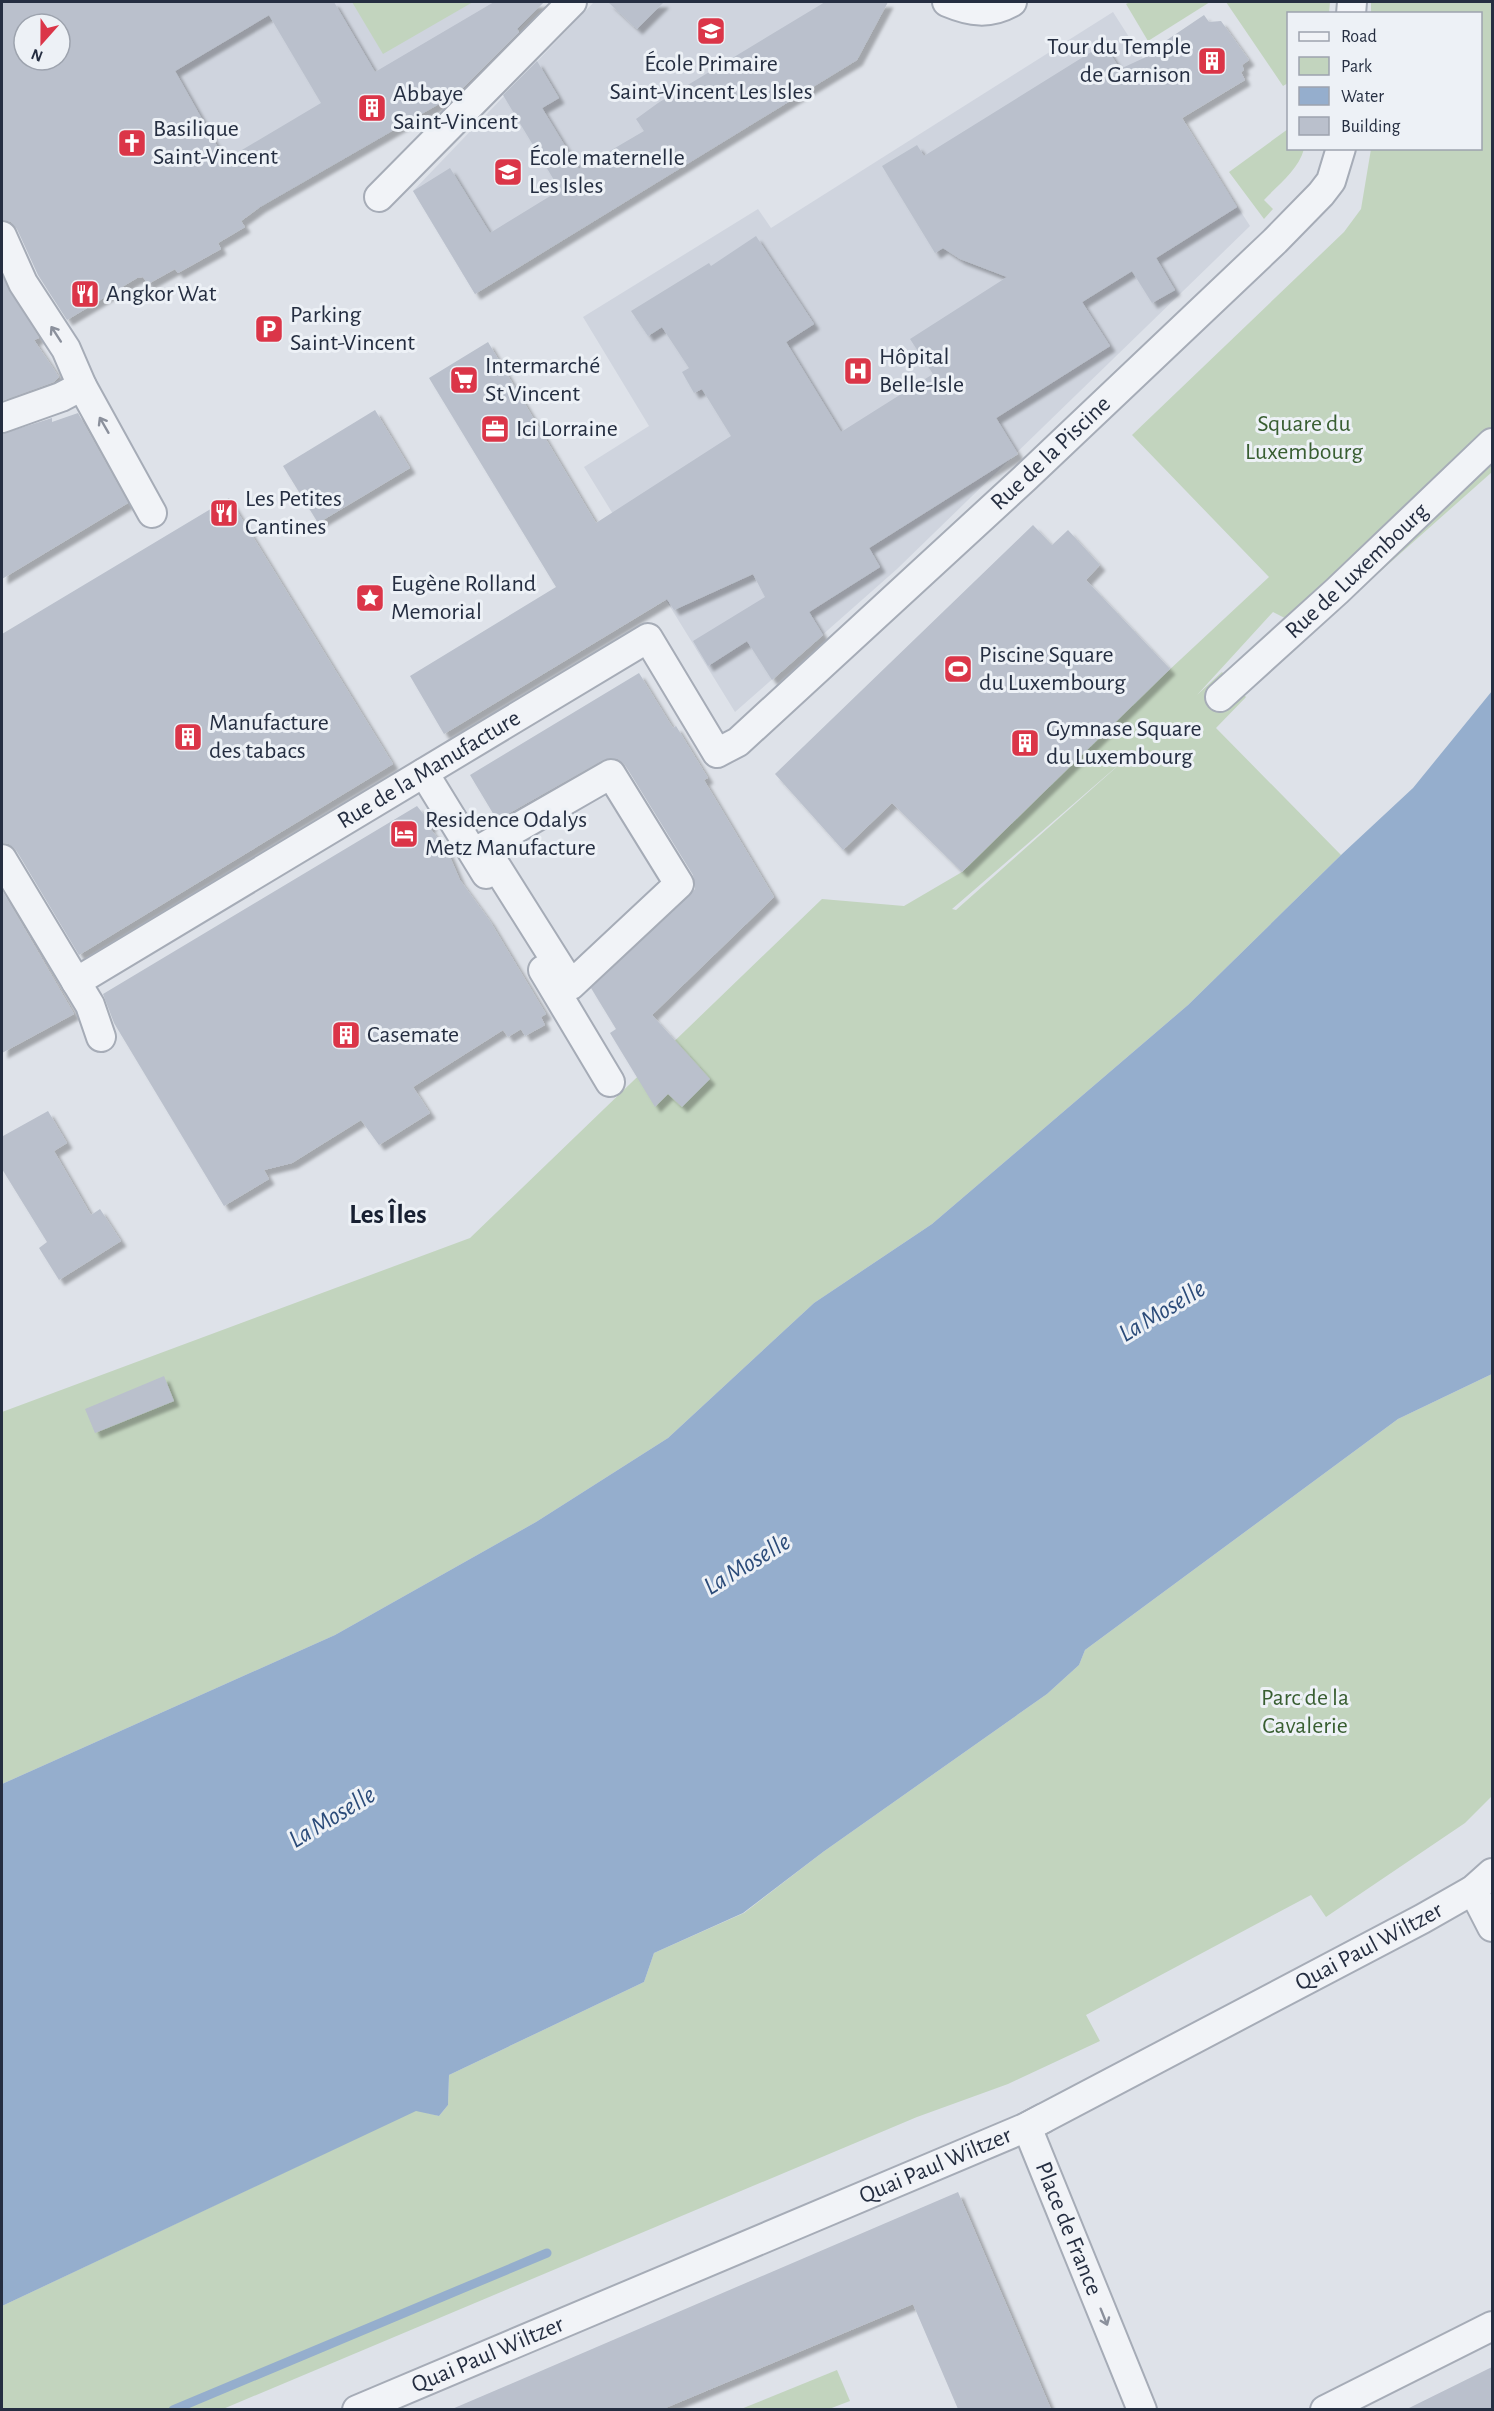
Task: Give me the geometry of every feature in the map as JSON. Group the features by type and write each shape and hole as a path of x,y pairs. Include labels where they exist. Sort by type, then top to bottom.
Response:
{"street":[{"path":"379,197 572,2"},
{"path":"947,2 979,12 1000,9 1012,2"},
{"name":"Rue de la Piscine","path":"738,742 1025,478 1275,241 1321,194 1330,181 1340,150"},
{"path":"2,236 23,283 66,348 82,387 152,513"},
{"path":"2,418 82,387"},
{"name":"Rue de Luxembourg","path":"1220,697 1337,591 1492,442"},
{"name":"Rue de la Manufacture","path":"76,982 648,638 717,753 738,742"},
{"path":"424,773 610,1082"},
{"path":"611,774 679,884 571,985 484,847 611,774"},
{"path":"2,859 90,1005 101,1037"},
{"path":"1483,1882 1492,1927"},
{"name":"Quai Paul Wiltzer","path":"376,2406 1027,2127 1483,1882"},
{"name":"Place de France","path":"1027,2127 1142,2409"},
{"path":"1325,2409 1492,2326"}],"shaded area":[{"name":"Abbaye Saint-Vincent","path":"152,2 544,2 458,93 243,217 175,110 175,40"},
{"path":"594,2 888,2 857,60 475,294 413,191"},
{"name":"Hôpital Belle-Isle","path":"1113,12 1250,226 897,569 735,712 584,467 649,426 583,317 758,209 771,228"}],"green space":[{"path":"352,2 473,2 383,54"},
{"path":"1130,2 1210,2 1148,41 1126,4"},
{"path":"1226,2 1330,2 1329,12 1287,12 1287,84 1283,86"},
{"name":"Square du Luxembourg","path":"1371,2 1492,2 1492,472 1312,632 1273,612 1197,695 1222,672 1246,697 1216,728 1341,855 1188,1005 932,1224 814,1303 668,1438 536,1522 335,1635 2,1784 2,1412 470,1238 822,899 904,906 962,872 1137,700 1269,577 1132,435 1344,232 1361,209 1371,150 1482,150 1482,12 1371,12","holes":["1130,755 956,910 952,909"]},
{"path":"1287,130 1287,150 1304,150 1293,170 1264,200 1273,209 1264,219 1229,172"},
{"name":"Parc de la Cavalerie","path":"1492,1374 1492,1796 1465,1823 1326,1917 1311,1895 1086,2015 1100,2041 1008,2084 917,2117 223,2409 2,2409 2,2306 416,2110 439,2116 448,2105 449,2075 644,1982 654,1953 744,1913 823,1852 1047,1694 1079,1665 1085,1650 1398,1419"},
{"path":"837,2370 850,2401 829,2409 741,2409"}],"water":[{"name":"La Moselle","path":"1492,691 1492,1374 1398,1419 1085,1650 1079,1665 1047,1694 823,1852 743,1913 654,1953 644,1982 449,2075 448,2105 439,2116 416,2111 2,2306 2,1784 335,1635 536,1522 668,1438 814,1303 932,1224 1188,1005 1413,788"}],"building":[{"path":"2,2 334,2 375,72 494,2 544,2 517,29 519,32 458,93 260,207 241,221 245,227 218,243 221,249 178,273 175,269 148,284 143,277 137,278 67,320 38,275 17,229 11,222 2,220","holes":["269,15 321,103 225,160 175,71"]},
{"path":"608,2 664,2 637,29"},
{"path":"825,2 888,2 857,60 475,294 413,191 450,168 490,233 560,190 503,95 537,61 559,98 542,108 579,169 644,131 636,119 658,103"},
{"name":"Hôpital Belle-Isle","path":"1204,15 1209,22 1221,21 1249,60 1242,65 1244,70 1241,72 1245,80 1182,118 1237,207 1156,258 1175,290 1152,303 1132,271 1082,302 1110,346 996,418 1018,454 869,548 880,567 809,612 823,635 772,680 747,641 708,666 693,641 765,597 753,574 674,610 667,599 444,734 410,676 556,587 429,378 488,342 596,523 731,436 702,389 694,393 682,372 689,368 662,327 648,336 631,311 709,263 711,266 756,236 814,324 786,342 841,432 933,374 910,339 1007,277 960,259 943,248 935,253 882,166 917,145 924,156 1104,44 1120,69 1159,51 1158,46"},
{"path":"2,275 39,338 34,340 59,377 54,382 2,401"},
{"path":"375,410 410,468 318,523 283,466"},
{"path":"78,413 128,503 2,579 2,434 52,418 52,422"},
{"name":"Manufacture des tabacs","path":"229,498 393,764 79,955 16,850 9,844 2,843 2,634"},
{"path":"1033,525 1052,545 1068,530 1100,565 1086,580 1170,669 962,872 892,803 843,850 775,774"},
{"path":"639,673 673,728 676,726 708,778 704,780 774,897 652,1015 710,1079 682,1107 668,1094 655,1107 610,1033 616,1029 591,988 695,889 693,875 625,765 618,759 603,760 497,820 470,775"},
{"path":"417,806 432,825 429,827 447,850 460,880 490,921 546,1014 541,1017 545,1025 525,1036 521,1029 508,1037 503,1030 413,1087 430,1113 379,1145 361,1120 292,1163 264,1170 269,1179 224,1206 114,1023 103,994"},
{"path":"2,890 74,1014 2,1053"},
{"path":"48,1111 67,1143 54,1151 91,1215 100,1209 121,1241 59,1280 39,1248 47,1242 2,1169 3,1136"},
{"path":"164,1376 174,1401 95,1433 85,1409"},
{"path":"958,2192 1051,2409 958,2409 913,2304 663,2409 452,2409"},
{"path":"1492,2367 1492,2409 1407,2409"}],"waterway":[{"path":"173,2410 547,2253"}],"place":[{"name":"École Primaire Saint-Vincent Les Isles","path":"711,31"},
{"name":"Tour du Temple de Garnison","path":"1212,61"},
{"name":"Abbaye Saint-Vincent","path":"372,108"},
{"name":"Basilique Saint-Vincent","path":"132,143"},
{"name":"École maternelle Les Isles","path":"508,172"},
{"name":"Angkor Wat","path":"85,294"},
{"name":"Parking Saint-Vincent","path":"269,329"},
{"name":"Hôpital Belle-Isle","path":"858,371"},
{"name":"Intermarché St Vincent","path":"464,380"},
{"name":"Ici Lorraine","path":"495,429"},
{"name":"Les Petites Cantines","path":"224,513"},
{"name":"Eugène Rolland Memorial","path":"370,598"},
{"name":"Piscine Square du Luxembourg","path":"958,669"},
{"name":"Manufacture des tabacs","path":"188,737"},
{"name":"Gymnase Square du Luxembourg","path":"1025,743"},
{"name":"Residence Odalys Metz Manufacture","path":"404,834"},
{"name":"Casemate","path":"346,1035"}],"district":[{"name":"Les Îles","path":"388,1214"}]}
